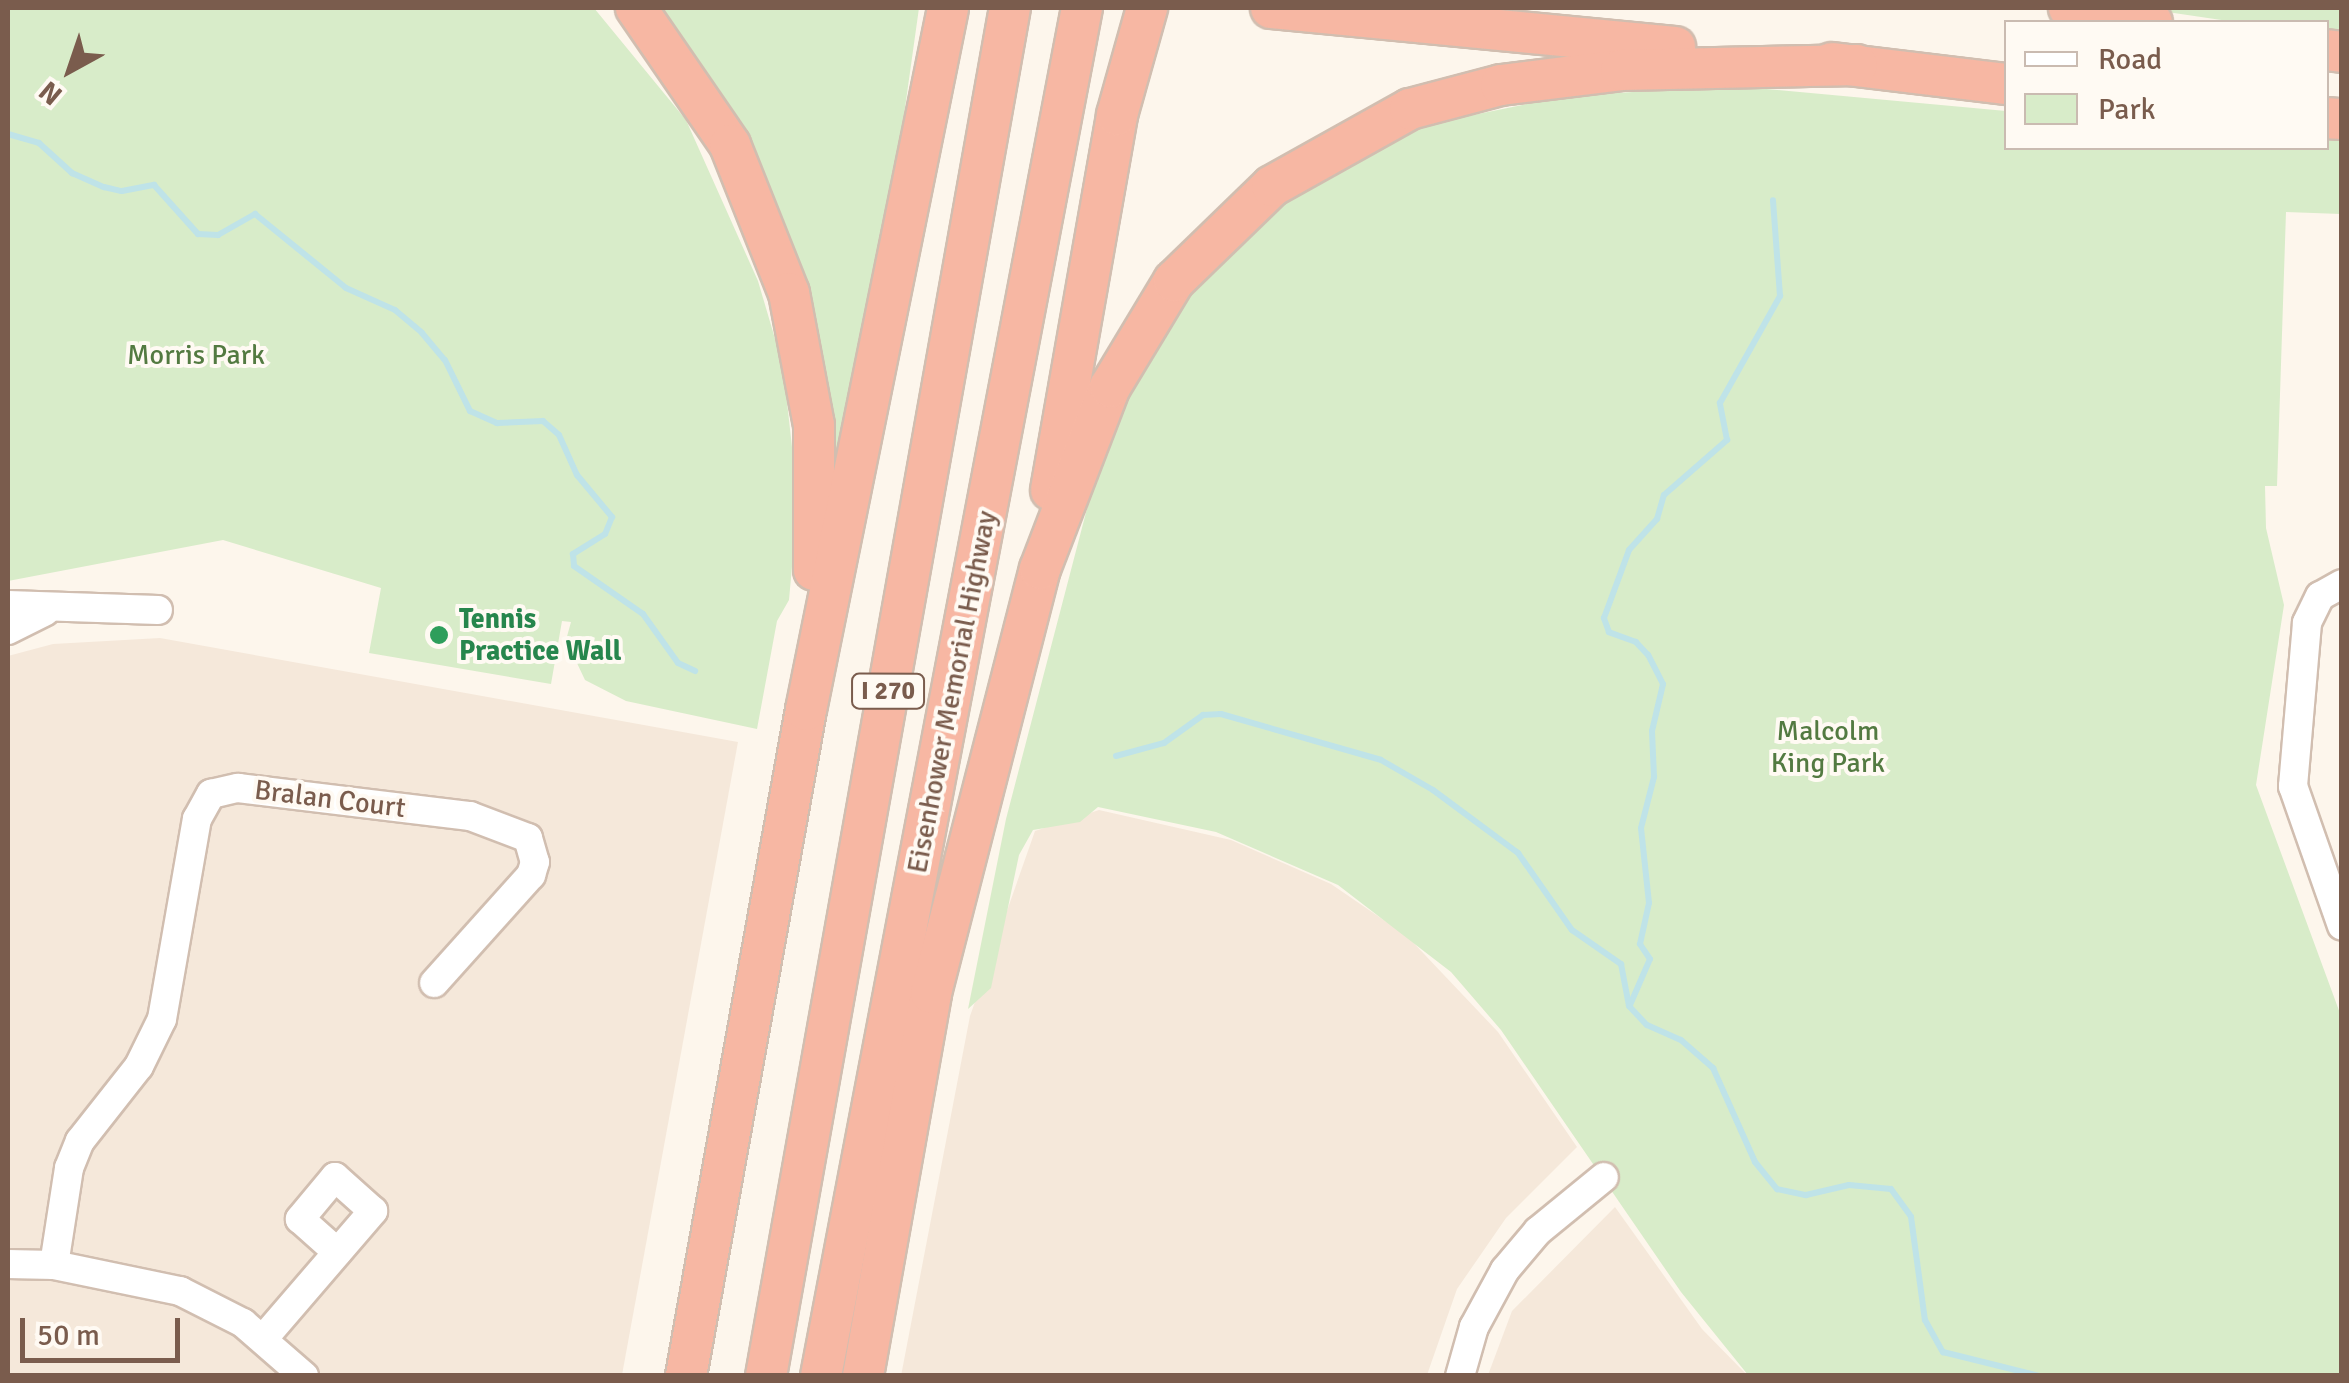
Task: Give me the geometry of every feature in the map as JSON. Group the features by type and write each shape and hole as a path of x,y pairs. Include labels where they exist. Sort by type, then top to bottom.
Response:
{"highway":[{"path":"636,8 730,145 783,275 804,354 817,488 806,710"},
{"name":"I 270","path":"686,1376 806,710 948,8"},
{"name":"I 270","path":"766,1376 1010,8"},
{"name":"Eisenhower Memorial Highway","path":"820,1376 1082,8"},
{"path":"863,1376 931,993 1040,569 1069,363 1117,115 1147,8"},
{"path":"1271,8 1857,65 2004,84"},
{"path":"2069,8 2140,20"},
{"path":"1040,569 1110,387 1174,281 1272,186 1322,153 1410,109 1501,85 1682,65 1857,65"}],"street":[{"path":"2342,584 2320,596 2306,623 2292,786 2342,926"},
{"path":"8,605 46,611 158,610"},
{"path":"8,630 46,611"},
{"name":"Bralan Court","path":"54,1264 69,1168 80,1140 139,1066 162,1019 197,819 211,794 238,788 470,816 528,838 531,875 434,983"},
{"path":"1460,1376 1474,1326 1505,1270 1538,1231 1604,1177"},
{"path":"263,1339 337,1252"},
{"path":"8,1264 54,1264 180,1291 215,1304 304,1376"}],"shaded area":[{"path":"160,638 738,742 622,1375 8,1376 8,656 53,644"},
{"path":"1099,810 1231,840 1331,884 1407,936 1498,1032 1577,1147 1506,1218 1457,1289 1427,1375 901,1376 970,1016 1035,831"},
{"path":"1615,1207 1702,1329 1747,1375 1488,1375 1512,1311"}],"green space":[{"name":"Morris Park","path":"8,8 594,8 686,120 758,281 783,366 798,501 789,600 777,621 757,729 626,701 585,680 566,640 571,622 562,621 551,684 369,653 381,588 223,540 8,581"},
{"path":"657,8 919,8 894,186 836,486 789,239 735,121"},
{"path":"2140,8 2341,8 2341,37 2329,35 2329,20 2221,20"},
{"name":"Malcolm King Park","path":"1734,86 2004,111 2004,150 2329,150 2329,140 2341,141 2341,214 2286,212 2277,486 2265,486 2266,528 2284,605 2256,785 2341,1016 2341,1375 1748,1375 1681,1292 1501,1030 1451,972 1338,885 1216,832 1098,807 1080,822 1033,830 1019,855 991,988 968,1009 1006,819 1101,455 1122,402 1186,293 1290,193 1419,126 1566,96"}],"waterway":[{"path":"8,134 39,143 72,173 104,187 122,191 154,185 198,234 218,235 255,214 346,288 395,310 422,333 445,360 470,411 497,423 543,421 559,435 577,475 612,517 605,534 573,554 574,566 643,614 678,663 695,671"},
{"path":"1630,1005 1650,959 1640,944 1649,903 1641,828 1654,777 1652,731 1663,684 1648,655 1636,642 1609,632 1604,618 1629,550 1657,519 1664,495 1727,440 1720,403 1780,296 1773,200"},
{"path":"1116,756 1164,743 1203,715 1221,714 1381,760 1433,790 1518,853 1572,930 1621,964 1629,1006 1647,1025 1681,1040 1713,1068 1755,1162 1777,1189 1806,1195 1849,1185 1891,1189 1911,1217 1925,1320 1943,1352 2039,1376"}],"place":[{"name":"Tennis Practice Wall","path":"439,635"}]}
